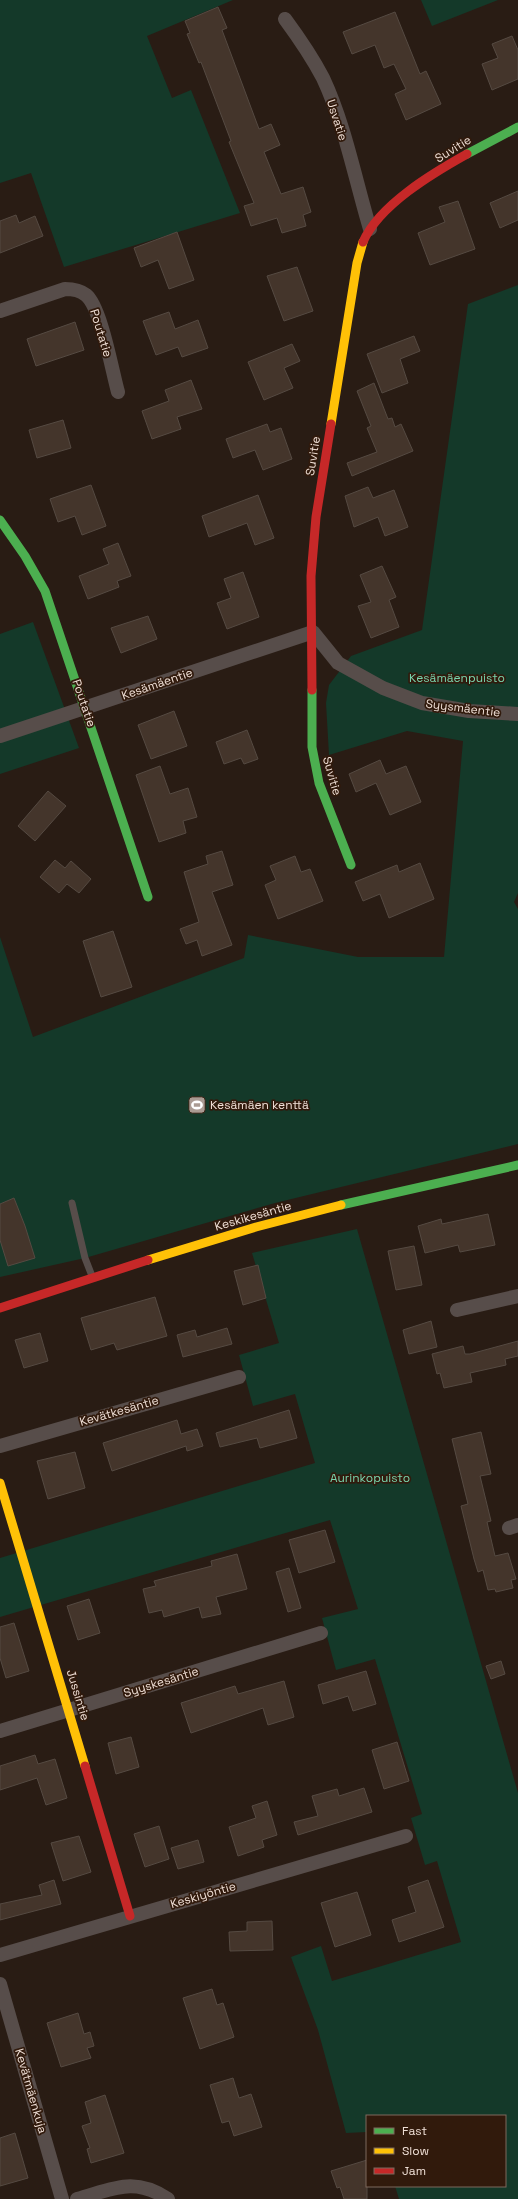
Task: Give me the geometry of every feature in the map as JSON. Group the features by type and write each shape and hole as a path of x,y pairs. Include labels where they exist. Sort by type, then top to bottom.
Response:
{"street":[{"name":"Usvatie","path":"286,19 309,52 323,79 335,109 370,229"},
{"name":"Suvitie","path":"351,865 319,783 315,763 311,728 313,632 311,576 316,516 357,263 362,245 370,229 396,203 437,173 468,153 518,127"},
{"name":"Poutatie","path":"0,311 65,289 74,289 85,294 97,313 118,392"},
{"name":"Poutatie","path":"0,520 25,556 45,591 86,708 148,897"},
{"name":"Kesämäentie","path":"0,736 313,632"},
{"name":"Syysmäentie","path":"313,632 338,664 383,688 422,703 469,711 518,714"},
{"name":"Keskikesäntie","path":"0,1308 93,1277 271,1223 518,1165"},
{"path":"457,1310 518,1296"},
{"name":"Kevätkesäntie","path":"0,1446 239,1377"},
{"name":"Jussintie","path":"0,1483 70,1710 130,1916"},
{"name":"Syyskesäntie","path":"0,1731 321,1633"},
{"name":"Keskiyöntie","path":"0,1955 406,1836"},
{"name":"Kevätmäenkuja","path":"0,1984 62,2199"},
{"path":"77,2199 131,2185 142,2186 168,2199"}],"lane":[{"path":"72,1204 85,1258 93,1277"}],"green space":[{"path":"0,0 233,0 147,36 172,98 191,90 240,213 64,267 31,173 0,183"},
{"path":"421,0 498,0 432,26"},
{"name":"Kesämäenpuisto","path":"518,285 518,893 514,902 518,909 518,1144 275,1203 85,1258 0,1277 0,937 33,1037 244,958 248,935 358,957 444,957 463,741 407,731 329,755 326,703 329,685 351,656 422,630 468,304"},
{"path":"33,622 79,748 0,774 0,634"},
{"name":"Aurinkopuisto","path":"357,1229 518,1793 518,2199 399,2199 395,2187 506,2187 506,2115 366,2115 366,2132 346,2133 318,2030 291,1957 321,1946 332,1981 461,1942 437,1861 425,1865 411,1818 422,1814 375,1659 336,1670 322,1618 358,1609 330,1520 0,1617 0,1558 315,1463 295,1394 253,1406 239,1355 279,1343 252,1253"}],"building":[{"path":"218,7 227,28 222,30 259,129 271,124 280,145 264,152 281,194 303,187 311,212 303,215 306,226 282,233 277,218 251,226 244,206 254,203 229,142 231,141 201,62 199,63 187,34 190,33 185,21"},
{"path":"395,12 420,74 426,71 441,104 406,120 395,94 406,89 394,64 384,68 375,45 352,54 343,32"},
{"path":"512,36 518,50 518,79 492,90 482,64 498,58 492,44"},
{"path":"518,191 518,220 500,228 490,203"},
{"path":"458,201 475,249 430,265 418,233 445,222 439,207"},
{"path":"16,215 19,223 35,216 43,236 0,253 0,221"},
{"path":"177,232 194,280 169,289 158,260 141,267 134,248"},
{"path":"297,267 313,311 284,321 267,276"},
{"path":"169,312 175,329 198,320 208,348 182,357 178,347 156,355 143,321"},
{"path":"75,322 84,350 36,366 27,339"},
{"path":"414,336 420,351 400,359 408,383 382,393 367,354"},
{"path":"292,344 300,361 284,368 293,388 264,400 248,362"},
{"path":"191,380 202,409 177,417 181,429 152,439 142,411 169,401 165,390"},
{"path":"374,383 388,419 392,418 395,427 401,424 413,451 352,476 347,463 377,452 367,428 371,426 357,391"},
{"path":"63,420 71,448 37,458 29,430"},
{"path":"267,424 270,432 281,428 292,459 263,470 255,450 233,458 226,439"},
{"path":"91,485 106,526 82,535 75,516 58,522 50,499"},
{"path":"368,487 373,498 394,490 408,527 385,536 378,517 354,527 345,496"},
{"path":"258,495 274,538 255,545 247,523 209,537 202,516"},
{"path":"118,543 131,576 117,581 119,587 88,599 79,576 109,564 103,549"},
{"path":"382,566 396,597 389,600 399,627 371,638 358,606 371,602 360,575"},
{"path":"243,572 259,617 227,629 217,603 231,598 224,579"},
{"path":"148,616 157,639 121,653 111,628"},
{"path":"174,711 187,746 151,759 138,725"},
{"path":"247,730 258,759 244,764 241,758 224,764 216,742"},
{"path":"380,760 386,774 406,766 421,802 390,815 376,783 356,792 349,774"},
{"path":"160,766 170,794 188,788 197,817 183,821 186,833 159,842 136,775"},
{"path":"48,791 66,806 35,841 18,826"},
{"path":"222,851 233,885 212,892 232,945 202,956 197,940 186,944 180,929 199,922 184,872 208,864 206,856"},
{"path":"295,856 301,872 310,869 323,901 278,919 265,885 276,880 270,866"},
{"path":"55,860 65,868 71,861 91,879 79,893 67,884 59,893 40,877"},
{"path":"420,863 434,899 389,918 380,894 363,901 355,882 397,865 399,872"},
{"path":"113,931 132,987 101,997 83,941"},
{"path":"14,1198 35,1258 8,1266 0,1240 0,1204"},
{"path":"488,1214 495,1245 460,1252 458,1245 425,1253 418,1226 441,1219 442,1224"},
{"path":"414,1246 422,1285 396,1290 388,1251"},
{"path":"258,1265 266,1298 243,1305 234,1271"},
{"path":"155,1297 167,1336 117,1350 114,1343 91,1350 81,1318"},
{"path":"431,1321 437,1347 409,1354 403,1330"},
{"path":"227,1328 232,1344 183,1357 177,1335 195,1330 197,1337"},
{"path":"40,1333 48,1361 24,1368 15,1340"},
{"path":"518,1341 518,1356 505,1359 506,1365 470,1373 472,1382 444,1388 440,1373 437,1374 432,1354 463,1346 465,1354 470,1354"},
{"path":"289,1410 297,1438 260,1448 257,1438 220,1447 216,1433"},
{"path":"177,1420 181,1434 197,1429 203,1446 187,1451 186,1446 112,1471 103,1443"},
{"path":"481,1432 491,1474 480,1476 491,1521 487,1522 495,1556 508,1553 516,1579 511,1580 513,1588 496,1592 495,1589 488,1590 483,1570 478,1572 474,1559 461,1506 468,1504 452,1439"},
{"path":"75,1452 85,1488 48,1499 37,1461"},
{"path":"325,1530 335,1562 299,1573 289,1540"},
{"path":"237,1554 247,1589 216,1597 221,1614 202,1618 199,1607 164,1617 162,1610 149,1613 143,1589 156,1586 154,1581 212,1566 211,1561"},
{"path":"289,1568 301,1608 288,1612 276,1572"},
{"path":"89,1599 100,1633 78,1640 67,1606"},
{"path":"14,1623 29,1671 6,1678 0,1658 0,1627"},
{"path":"501,1661 505,1674 491,1679 486,1666"},
{"path":"366,1671 376,1704 353,1711 348,1696 323,1704 318,1685"},
{"path":"284,1681 294,1717 268,1725 263,1708 191,1733 181,1703 235,1686 238,1694"},
{"path":"131,1737 139,1767 116,1774 108,1743"},
{"path":"397,1742 409,1781 384,1789 372,1750"},
{"path":"35,1755 38,1764 55,1759 67,1798 46,1805 37,1778 0,1790 0,1766"},
{"path":"364,1788 372,1812 298,1835 294,1822 318,1816 312,1796 337,1789 339,1796"},
{"path":"267,1801 277,1835 262,1840 264,1847 238,1856 229,1827 256,1818 252,1806"},
{"path":"159,1826 169,1859 145,1867 134,1834"},
{"path":"79,1836 91,1872 63,1881 51,1843"},
{"path":"198,1840 204,1862 178,1869 171,1848"},
{"path":"54,1880 61,1904 0,1920 0,1904 42,1895 39,1885"},
{"path":"428,1880 444,1927 399,1942 392,1920 416,1912 408,1887"},
{"path":"357,1892 371,1935 335,1947 321,1903"},
{"path":"272,1921 273,1950 230,1951 229,1932 247,1931 247,1922"},
{"path":"212,1989 217,2005 223,2003 234,2037 200,2049 183,1998"},
{"path":"78,2013 84,2034 90,2032 94,2046 87,2048 91,2058 61,2067 47,2023"},
{"path":"233,2078 239,2098 251,2094 262,2127 234,2136 229,2121 222,2123 210,2085"},
{"path":"105,2095 124,2153 91,2163 87,2149 90,2148 82,2126 91,2123 85,2102"},
{"path":"15,2133 28,2178 0,2186 0,2138"},
{"path":"366,2160 367,2199 344,2199 340,2187 337,2188 331,2171"}],"traffic: fast":[{"path":"467,154 518,127"},
{"path":"0,520 25,556 45,591 148,897"},
{"path":"312,690 312,747 319,783 351,865"},
{"path":"341,1205 518,1165"}],"traffic: slow":[{"path":"331,424 357,263 363,242"},
{"path":"148,1260 256,1227 341,1205"},
{"path":"0,1483 85,1766"}],"traffic: jam":[{"path":"363,242 381,215 408,191 423,180 467,154"},
{"path":"312,690 311,576 316,517 331,424"},
{"path":"0,1308 148,1260"},
{"path":"85,1766 130,1916"}],"place":[{"name":"Kesämäen kenttä","path":"197,1105"}]}
